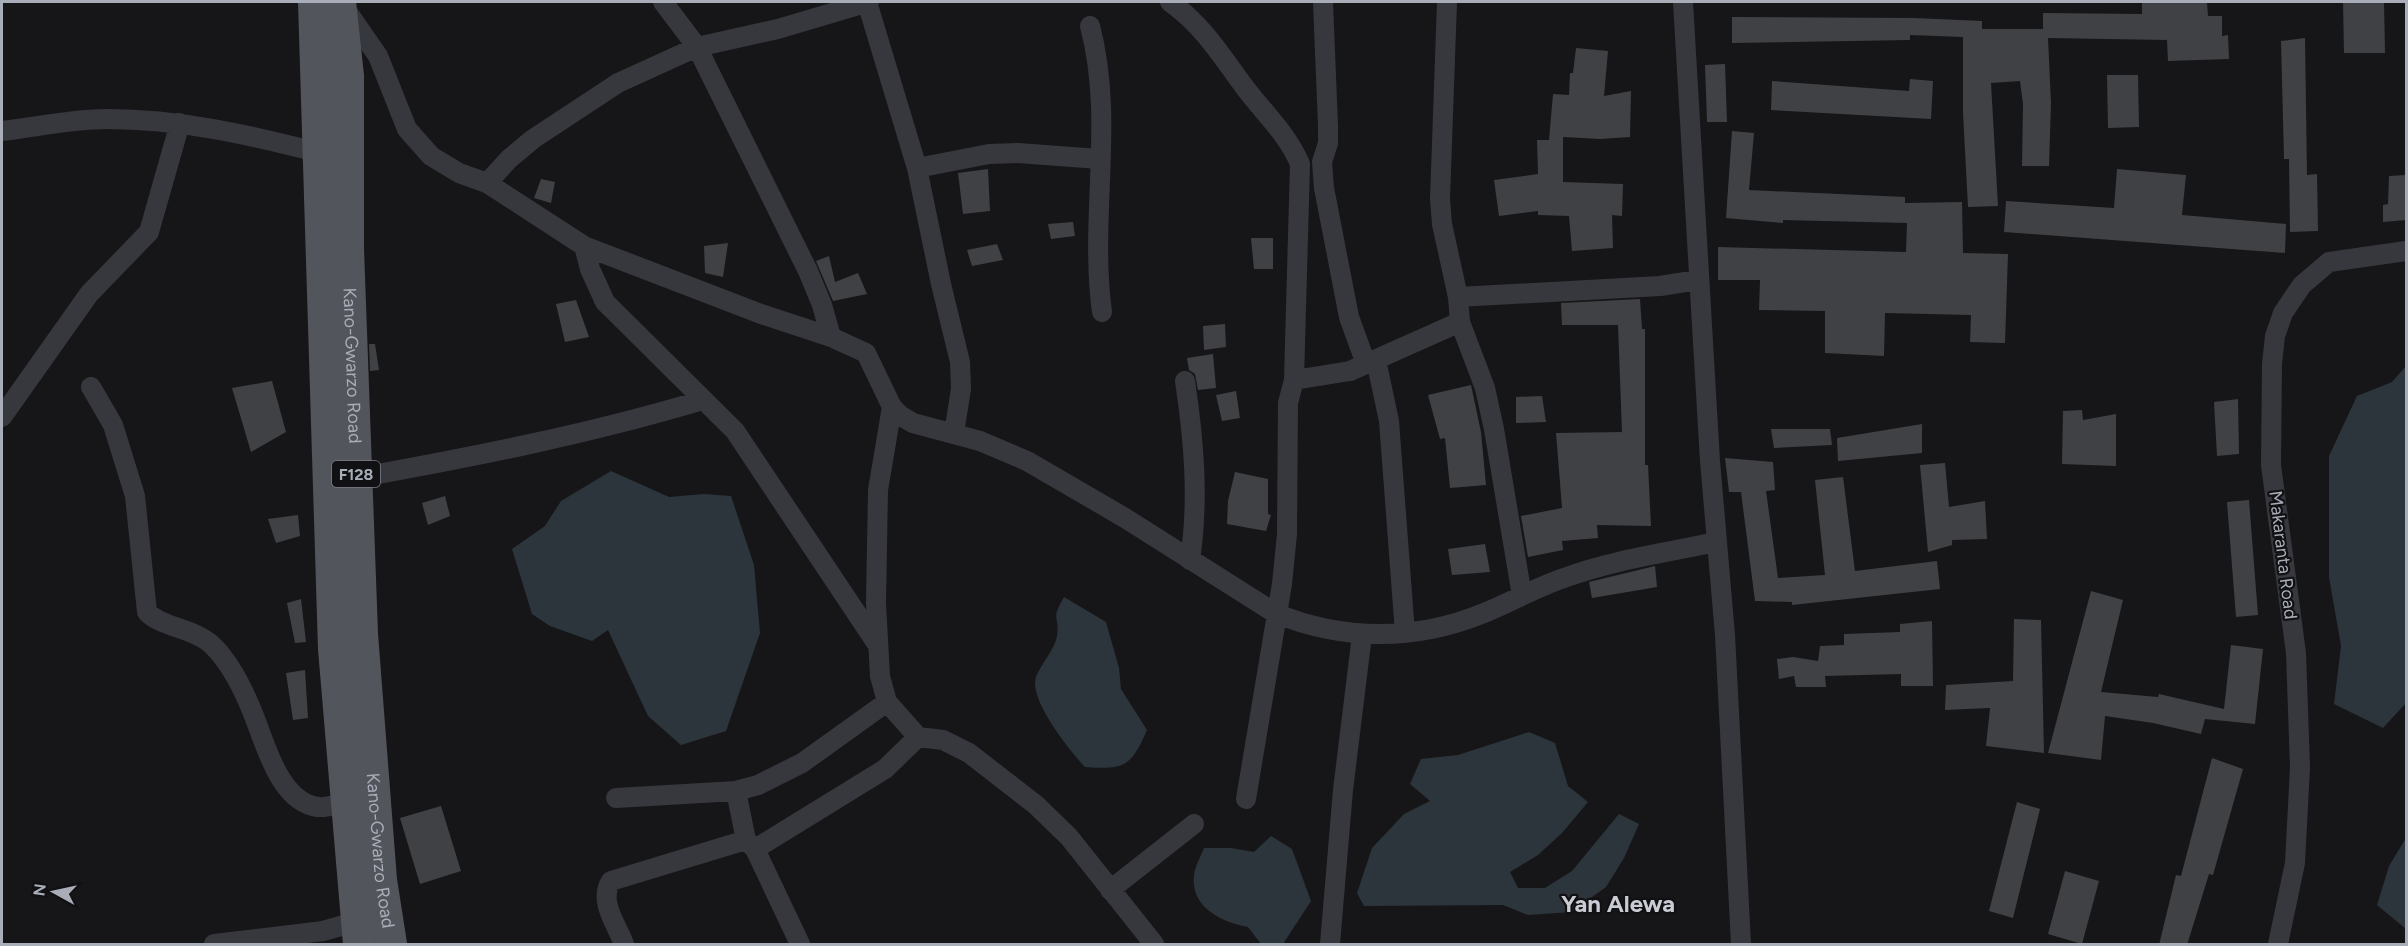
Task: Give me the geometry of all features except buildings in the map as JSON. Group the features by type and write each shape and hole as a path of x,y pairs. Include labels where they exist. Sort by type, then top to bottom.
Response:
{"main road":[{"name":"Kano-Gwarzo Road","path":"314,2 331,50 349,166 348,249 366,714 381,880 390,945"},
{"name":"Kano-Gwarzo Road","path":"340,2 331,50 316,102 320,153 334,649 357,933"}],"street":[{"path":"340,2 378,56 407,129 418,144 445,165 487,183 584,246 761,314 831,337 866,353 892,407 913,423 980,441 1027,461 1125,518 1275,613 1298,623 1362,635 1405,633 1439,628 1461,622 1584,571 1716,542"},
{"path":"663,2 697,47 808,271 822,305 831,337"},
{"path":"487,183 509,159 584,104 618,83 697,47 778,29 868,2 916,168 960,362 961,389 954,433"},
{"path":"1170,2 1187,14 1208,35 1246,90 1288,140 1300,164 1294,380 1288,403 1287,534 1282,584 1275,613 1246,799"},
{"path":"1323,2 1328,143 1322,162 1338,272 1349,317 1371,362 1390,432 1405,633"},
{"path":"1447,2 1440,199 1447,258 1458,297 1460,322 1485,388 1522,596"},
{"path":"1683,2 1698,280 1716,542 1725,635 1741,945"},
{"path":"1090,26 1099,66 1103,124 1096,244 1102,312"},
{"path":"2,131 105,119 180,123 240,133 320,153"},
{"path":"2,417 89,294 150,232 180,123"},
{"path":"916,168 989,154 1018,153 1100,159"},
{"path":"1300,164 1322,162"},
{"path":"584,246 590,269 605,302 735,431 878,645"},
{"name":"Makaranta Road","path":"2278,945 2295,863 2300,767 2296,653 2271,465 2271,364 2275,336 2283,314 2302,285 2329,262 2406,251"},
{"path":"1458,297 1660,286 1698,280"},
{"path":"1294,380 1350,371 1460,322"},
{"path":"1185,381 1191,423 1196,498 1190,560"},
{"path":"91,387 113,425 135,495 147,612 157,620 176,625 203,639 221,656 254,714 276,771 288,787 306,803 320,807 345,802"},
{"path":"356,478 459,460 620,425 703,400"},
{"path":"892,407 878,490 878,645 887,702 918,737 943,740 988,765 1069,837 1155,945"},
{"path":"1330,945 1342,790 1362,635"},
{"path":"616,798 736,791 786,772 887,702"},
{"path":"624,945 606,901 606,891 611,881 751,845 885,769 918,737"},
{"path":"736,791 751,845 800,945"},
{"path":"1110,890 1194,824"},
{"path":"214,945 323,931 357,933"}],"shaded area":[{"path":"2406,366 2406,703 2383,728 2334,704 2341,646 2329,577 2329,456 2357,396 2392,382"},
{"path":"611,471 669,497 704,494 731,496 754,565 760,633 726,731 681,745 648,716 608,630 592,641 550,626 532,614 512,549 545,526 561,501"},
{"path":"1064,597 1106,622 1119,668 1121,689 1147,730 1136,752 1125,764 1109,768 1085,767 1052,724 1038,698 1035,687 1036,677 1056,641 1058,629 1056,614"},
{"path":"1529,732 1555,743 1568,786 1588,802 1562,833 1538,855 1510,872 1518,888 1545,888 1572,871 1619,814 1639,824 1624,858 1606,887 1571,912 1528,915 1503,905 1364,906 1357,893 1372,848 1404,814 1430,801 1410,784 1421,759 1458,755"},
{"path":"1271,836 1292,849 1311,901 1283,944 1261,944 1248,927 1218,917 1202,904 1194,886 1194,875 1204,848 1231,848 1254,852"},
{"path":"2406,838 2406,929 2377,905 2389,866"}],"district":[{"name":"Yan Alewa","path":"1618,904"}]}
